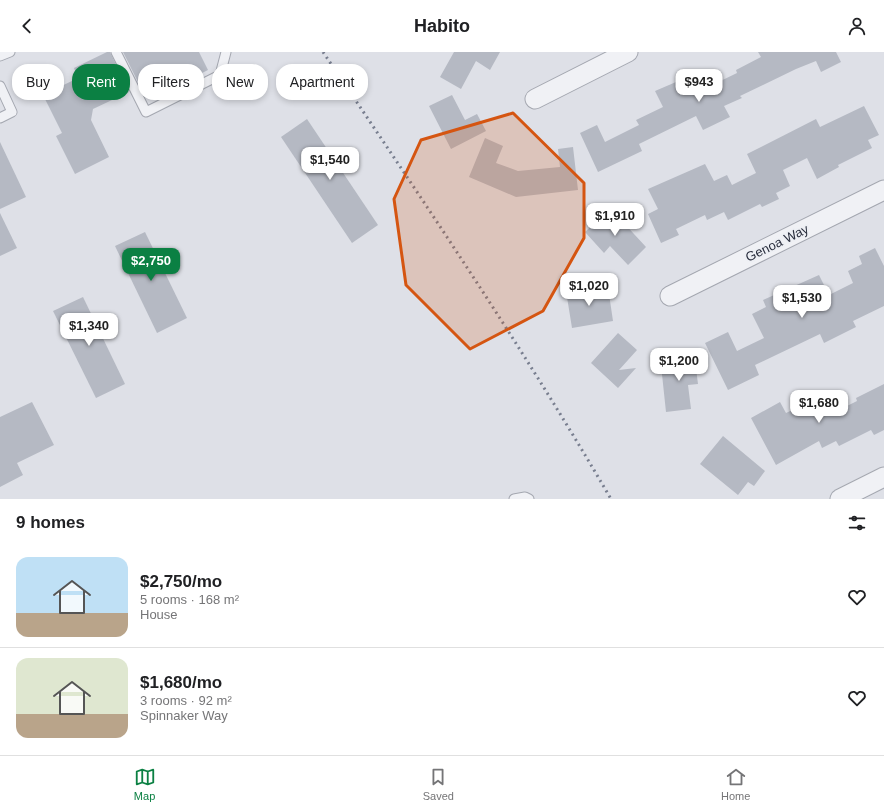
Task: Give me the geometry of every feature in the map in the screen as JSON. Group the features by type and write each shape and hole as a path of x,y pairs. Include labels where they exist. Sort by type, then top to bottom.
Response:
{"street":[{"path":"535,99 621,54"},
{"name":"Genoa Way","path":"670,296 884,190"},
{"path":"840,499 884,477"}],"lane":[{"path":"0,56 10,52"},
{"path":"116,52 146,112 220,75 226,52"},
{"path":"0,86 12,112 0,118"},
{"path":"514,499 525,496 529,499"}],"highlighted area":[{"path":"513,113 584,183 584,238 543,311 470,349 406,285 394,199 421,140"}],"building":[{"path":"110,52 116,64 82,64"},
{"path":"123,52 199,52 208,70 204,72 204,64 138,64 138,82"},
{"path":"454,52 500,52 490,70 476,61 461,89 440,77"},
{"path":"758,52 836,52 841,62 821,72 816,61 796,69 740,96 742,98 724,106 730,117 703,130 696,116 639,144 642,151 598,172 580,133 597,125 605,142 639,125 636,120 663,107 655,91 697,73 704,89 737,73 736,70 761,57"},
{"path":"72,81 72,100 112,100 93,109 91,120 109,157 75,174 56,136 62,133 46,100 64,100 64,85"},
{"path":"452,95 465,120 477,114 486,131 451,149 429,106"},
{"path":"864,106 879,135 868,140 872,148 838,165 839,167 817,179 807,158 783,170 790,186 776,193 779,199 762,207 760,204 728,220 724,212 707,220 705,215 676,229 679,235 661,243 648,214 658,209 648,189 705,164 714,181 727,175 732,185 756,173 747,154 816,119 820,127"},
{"path":"307,119 378,225 352,243 281,137"},
{"path":"485,138 503,146 496,163 518,171 560,167 558,149 573,147 578,190 516,197 469,177"},
{"path":"0,142 26,197 0,209"},
{"path":"610,208 646,247 628,265 610,246 604,253 585,232"},
{"path":"0,213 17,248 0,256"},
{"path":"145,232 187,318 157,333 115,246"},
{"path":"875,248 884,266 884,306 853,321 856,327 824,343 820,334 755,365 759,375 728,390 705,343 728,332 737,351 764,338 752,314 766,307 763,300 819,275 829,295 853,283 848,271 862,264 859,256"},
{"path":"598,286 599,296 609,294 613,321 572,328 566,291"},
{"path":"83,297 125,384 96,398 53,311"},
{"path":"618,333 637,350 619,370 636,368 618,388 591,363"},
{"path":"694,353 698,384 688,385 691,409 666,412 661,365 677,363 676,355"},
{"path":"884,384 884,430 874,435 871,430 839,446 836,441 822,448 819,441 776,465 751,418 780,402 786,413 824,395 833,413 857,401 856,398"},
{"path":"32,402 54,445 17,463 23,475 0,487 0,417"},
{"path":"723,436 765,471 754,486 748,482 738,495 700,464"}],"railway":[{"path":"323,52 507,329 611,499"}]}
